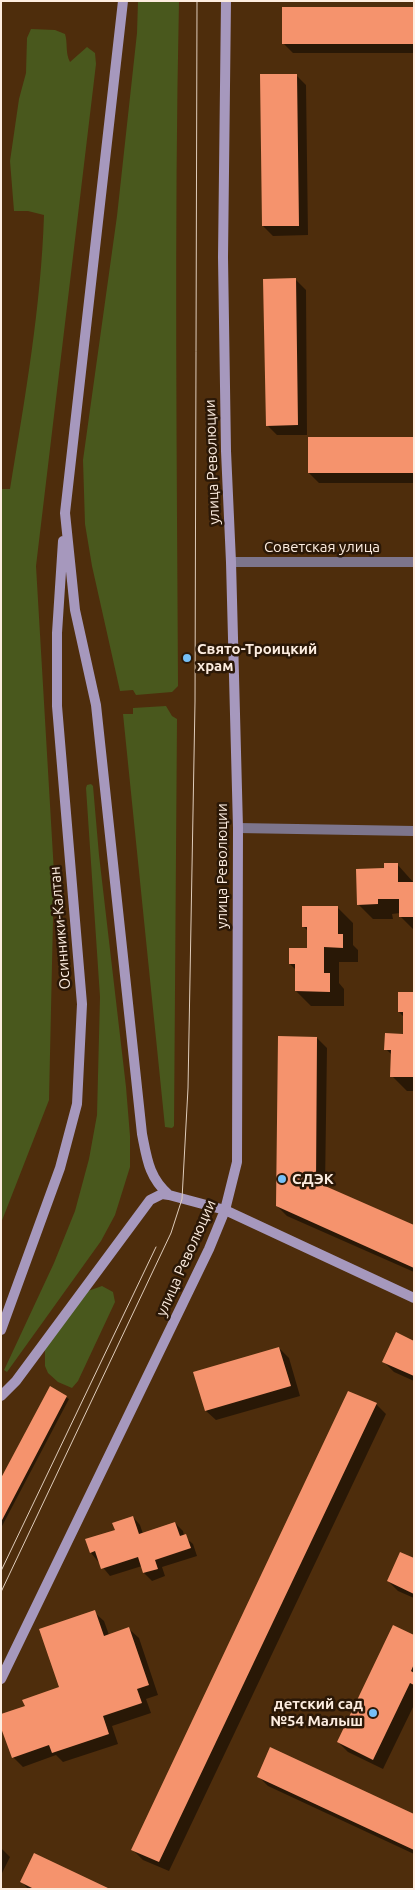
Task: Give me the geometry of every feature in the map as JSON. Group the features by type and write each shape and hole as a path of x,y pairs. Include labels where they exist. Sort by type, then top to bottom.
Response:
{"street":[{"path":"123,1 65,513 75,610 96,705 142,1134 153,1177 169,1195"},
{"name":"улица Революции","path":"1,1679 210,1248 225,1210 236,1162 238,828 226,452 224,267 226,1"},
{"name":"Осинники-Калтан","path":"1,1330 60,1168 77,1104 82,1004 57,706 57,633 65,513"},
{"name":"Советская улица","path":"231,562 414,562"},
{"path":"238,828 414,831"},
{"path":"1,1396 16,1381 150,1200 162,1194 225,1210 414,1298"}],"green space":[{"path":"138,1 179,1 176,258 178,686 172,692 136,695 133,690 120,691 92,566 85,524 83,460 117,216 137,33"},
{"path":"31,29 55,30 65,34 70,62 87,47 95,53 96,64 36,566 54,873 49,1100 1,1223 1,489 10,489 40,284 44,215 28,211 14,211 10,161 19,99 26,73 27,38"},
{"path":"166,706 172,716 177,719 174,1126 172,1128 165,1127 123,714 133,714 133,708"},
{"path":"91,784 93,786 99,855 126,1087 130,1136 130,1167 115,1215 101,1241 7,1372 4,1370 54,1263 75,1211 89,1159 97,1115 100,997 86,788 87,785"},
{"path":"102,1286 113,1292 115,1302 78,1381 72,1388 58,1382 48,1373 45,1366 45,1348 88,1291"}],"building":[{"path":"282,7 414,7 414,44 282,44"},
{"path":"260,74 297,74 299,226 262,226"},
{"path":"296,278 298,425 266,426 263,279"},
{"path":"308,437 414,437 414,473 308,473"},
{"path":"384,863 398,863 398,882 414,882 414,917 399,917 399,899 378,899 378,904 357,905 356,869 384,868"},
{"path":"302,906 338,906 338,934 343,934 343,948 324,947 324,973 330,973 330,992 295,991 295,964 289,964 289,948 307,948 307,927 302,927"},
{"path":"398,992 414,992 414,1077 390,1077 391,1050 384,1050 385,1033 403,1034 403,1012 398,1012"},
{"path":"278,1036 317,1037 316,1182 414,1225 414,1268 276,1206"},
{"path":"396,1332 414,1341 414,1376 382,1362"},
{"path":"279,1347 291,1386 205,1411 193,1372"},
{"path":"50,1386 67,1396 1,1522 1,1478"},
{"path":"348,1391 377,1403 159,1862 131,1850"},
{"path":"133,1516 139,1534 175,1522 180,1536 186,1534 191,1548 155,1560 158,1569 143,1573 138,1557 101,1569 95,1551 90,1553 85,1539 115,1530 112,1523"},
{"path":"400,1552 414,1558 414,1594 387,1581"},
{"path":"95,1610 104,1636 129,1627 149,1685 137,1689 142,1703 103,1716 109,1734 52,1753 49,1745 12,1758 1,1728 1,1714 25,1706 22,1700 59,1687 39,1629"},
{"name":"детский сад №54 Малыш","path":"393,1625 414,1635 414,1664 411,1671 414,1673 414,1685 410,1683 373,1760 337,1742"},
{"path":"270,1747 414,1814 414,1850 257,1777"},
{"path":"34,1853 110,1889 34,1889 20,1882"}],"tram line":[{"path":"1,1592 171,1233 182,1199 188,1088 195,702 197,1"},
{"path":"1,1571 156,1247"}],"place":[{"name":"Свято-Троицкий храм","path":"187,658"},
{"name":"СДЭК","path":"282,1179"},
{"name":"детский сад №54 Малыш","path":"373,1713"}]}
